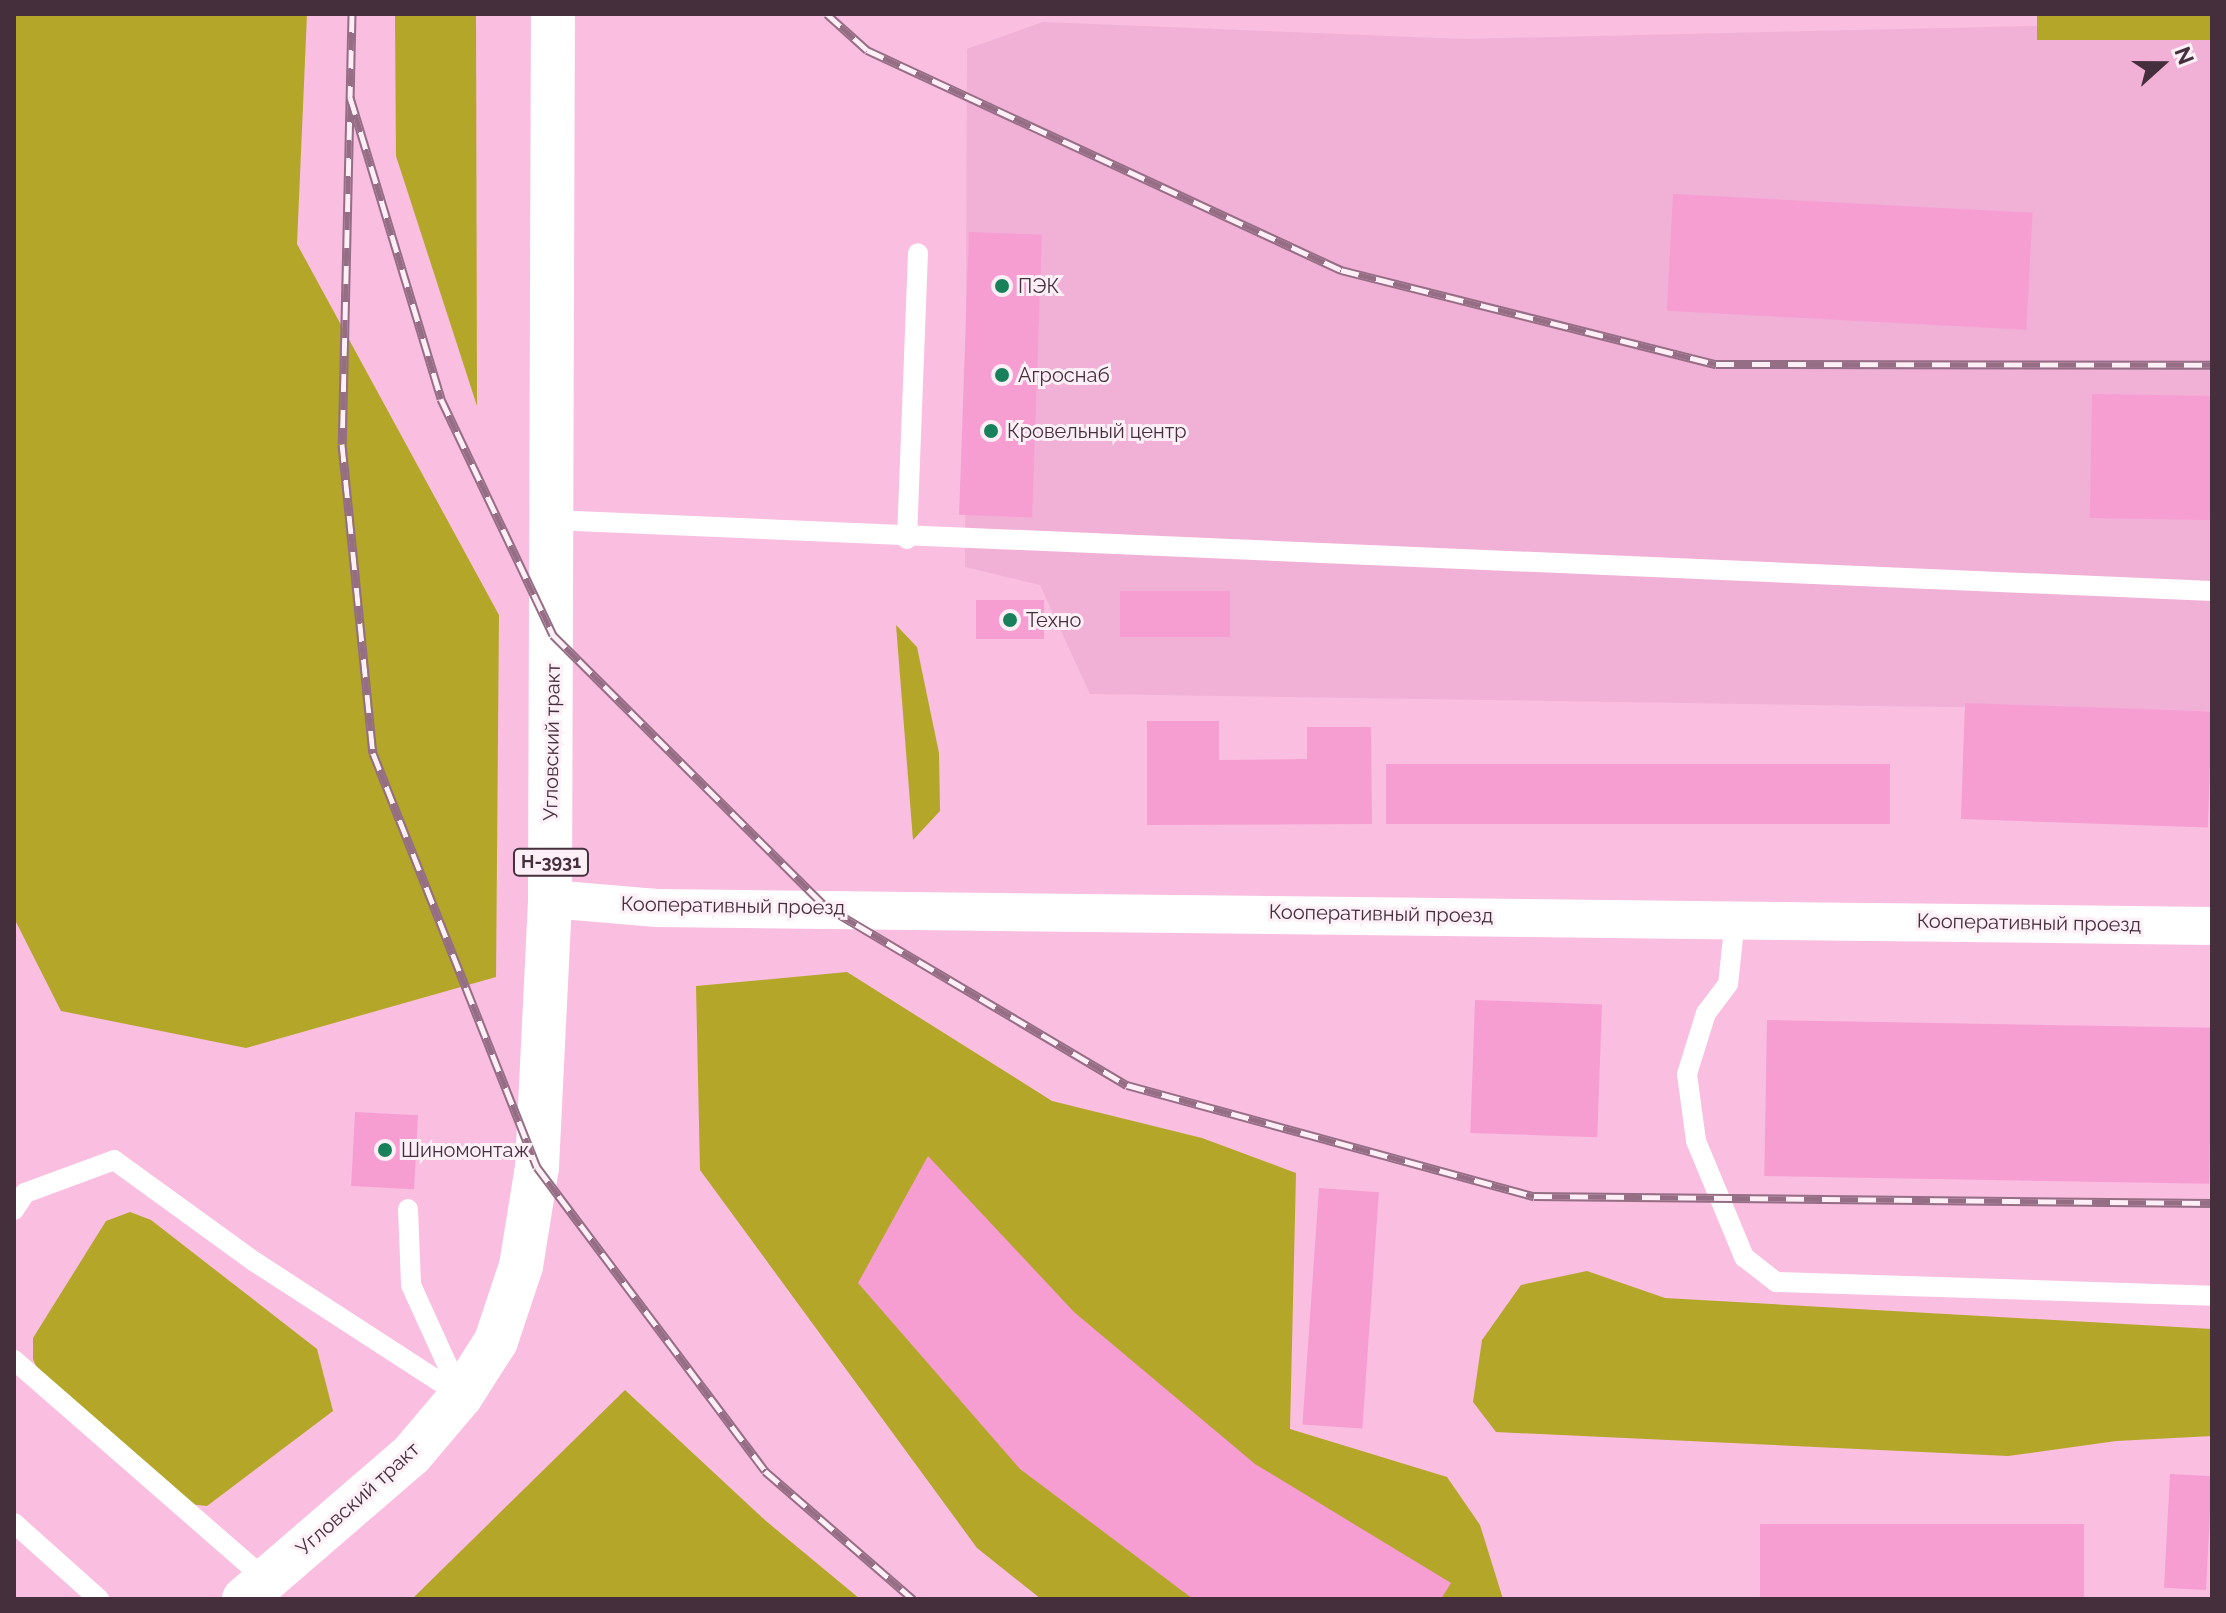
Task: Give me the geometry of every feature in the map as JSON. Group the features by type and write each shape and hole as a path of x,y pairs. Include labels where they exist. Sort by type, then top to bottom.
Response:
{"highway":[{"name":"Угловский тракт","path":"256,1590 411,1455 461,1396 496,1341 521,1266 537,1167 550,899 553,14"}],"street":[{"name":"Кооперативный проезд","path":"550,899 657,908 2212,926"}],"lane":[{"path":"907,539 918,253"},
{"path":"552,520 907,539 2212,591"},
{"path":"1735,919 1728,984 1706,1013 1687,1074 1696,1141 1744,1257 1776,1282 2212,1296"},
{"path":"14,1210 25,1193 114,1160 255,1262 461,1396"},
{"path":"408,1209 411,1285 461,1396"},
{"path":"14,1360 256,1590"},
{"path":"14,1523 99,1599"}],"shaded area":[{"path":"14,14 307,14 297,244 499,615 496,977 246,1048 61,1011 14,918"},
{"path":"395,14 476,14 477,406 396,156"},
{"path":"2037,14 2212,14 2212,40 2037,40"},
{"path":"1043,22 1464,39 2212,22 2212,711 1090,694 1040,585 965,567 967,49"},
{"path":"896,625 917,647 939,753 940,811 913,840"},
{"path":"847,972 1052,1101 1202,1138 1296,1173 1290,1429 1447,1477 1480,1525 1503,1599 1041,1599 977,1548 700,1170 696,986"},
{"path":"130,1212 151,1220 317,1349 333,1411 207,1506 189,1504 41,1378 33,1359 33,1338 106,1221"},
{"path":"1587,1271 1665,1298 2212,1329 2212,1436 2116,1441 2008,1456 1496,1432 1473,1402 1482,1340 1521,1285"},
{"path":"625,1390 766,1521 860,1599 412,1599"}],"building":[{"path":"1673,194 2033,213 2026,330 1667,311"},
{"name":"Агроснаб","path":"969,232 1042,235 1032,517 959,515"},
{"path":"2092,394 2212,396 2210,520 2090,518"},
{"path":"1120,591 1230,591 1230,637 1120,637"},
{"name":"Техно","path":"976,600 1044,600 1044,639 976,639"},
{"path":"1965,703 2212,712 2208,828 1961,819"},
{"path":"1147,721 1219,721 1219,760 1307,759 1307,727 1371,727 1372,824 1147,825"},
{"path":"1386,764 1890,764 1890,824 1386,824"},
{"path":"1475,1000 1602,1004 1597,1137 1470,1133"},
{"path":"1767,1020 2212,1028 2209,1184 1764,1176"},
{"name":"Шиномонтаж","path":"355,1112 418,1115 414,1189 351,1186"},
{"path":"928,1156 1074,1312 1255,1464 1451,1583 1441,1599 1193,1599 1020,1469 858,1283"},
{"path":"1319,1188 1379,1192 1362,1429 1302,1424"},
{"path":"2170,1474 2212,1476 2206,1590 2164,1588"},
{"path":"1760,1524 2084,1524 2084,1599 1760,1599"}],"railway":[{"path":"352,14 342,444 373,753 537,1167 765,1471 913,1599"},
{"path":"827,14 867,50 1341,270 1716,364 2212,365"},
{"path":"350,97 441,399 553,635 825,906 1127,1085 1534,1196 2212,1203"}],"place":[{"name":"ПЭК","path":"1002,286"},
{"name":"Агроснаб","path":"1002,375"},
{"name":"Кровельный центр","path":"991,431"},
{"name":"Техно","path":"1010,620"},
{"name":"Шиномонтаж","path":"385,1150"}]}
